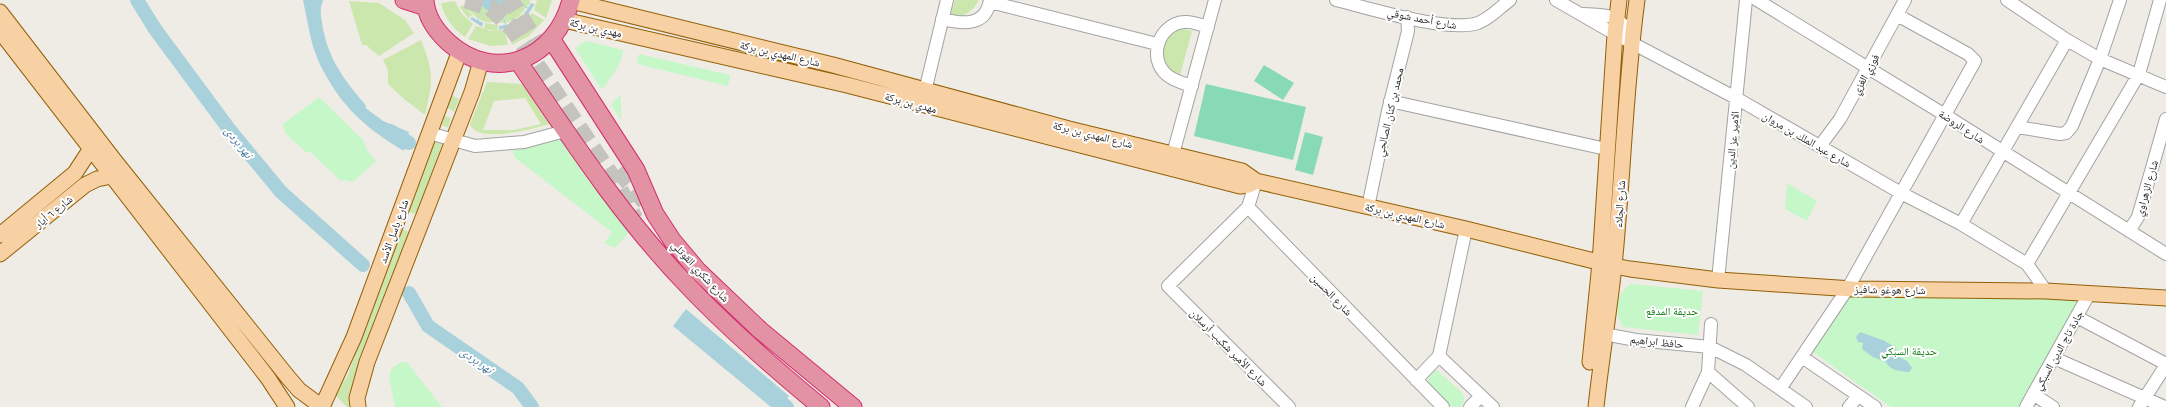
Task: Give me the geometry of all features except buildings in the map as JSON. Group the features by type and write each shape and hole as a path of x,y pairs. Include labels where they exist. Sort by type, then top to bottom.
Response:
{"highway":[{"path":"404,0 425,3 438,33 459,52 481,61 499,63 518,61 537,53 552,40 564,20 571,0"},
{"name":"شارع شكري القوتلي","path":"552,40 636,170 655,214 672,240 698,271 760,330 853,407"},
{"name":"شارع شكري القوتلي","path":"518,61 610,194 688,286 754,350 821,407"}],"main road":[{"name":"شارع المهدي بن بركة","path":"571,0 605,10 833,65 925,91 1066,135"},
{"name":"شارع الجلاء","path":"1596,407 1603,338 1607,265 1606,149 1619,0"},
{"name":"شارع الجلاء","path":"1586,407 1607,265 1631,39 1637,0"},
{"path":"601,28 605,10"},
{"path":"0,12 114,160 287,376 299,390 322,407"},
{"name":"مهدي بن بركة","path":"564,20 1066,135 1240,186 1249,185 1256,181"},
{"path":"0,31 90,150 268,378 287,407"},
{"name":"شارع باسل الأسد","path":"322,407 354,338 459,52"},
{"name":"شارع باسل الأسد","path":"358,407 358,398 367,362 453,141 481,61"},
{"path":"447,86 470,95"},
{"name":"شارع المهدي بن بركة","path":"1082,140 1173,154 1242,171 1256,181 1466,229 1607,265"},
{"name":"شارع ٦ أيار","path":"0,254 75,173 90,150"},
{"name":"شارع ٦ أيار","path":"0,234 35,216 85,185 97,179 111,176"},
{"path":"399,215 420,224"},
{"name":"شارع هوغو شافيز","path":"1607,265 1718,280 1848,288 2046,291 2166,298"}],"street":[{"path":"925,91 947,0"},
{"path":"1173,154 1215,0"},
{"name":"شارع أحمد شوقي","path":"1336,0 1407,17 1454,26 1470,25 1485,20 1506,2"},
{"name":"شارع عبد الملك بن مروان","path":"1556,0 1615,34 1631,39 1901,193 1961,224 2027,264 2046,291"},
{"name":"الامير عز الدين","path":"1718,280 1746,0"},
{"name":"شارع الروضة","path":"1757,0 1945,115 2166,254"},
{"name":"فوزي الغزي","path":"1820,146 1840,119 1905,0"},
{"path":"2007,0 2066,40 2100,59 2139,74 2166,87"},
{"path":"2017,127 2060,134 2066,133 2072,126 2100,59 2119,0"},
{"path":"2027,264 2070,194 2139,74 2160,0"},
{"path":"942,19 961,24 969,23 978,19 986,11 990,1 1157,44"},
{"path":"1581,14 1617,18 1623,22 1631,39"},
{"path":"1780,389 1848,288 1975,61 1968,54 1897,15"},
{"name":"محمد بن كنان الصالحي","path":"1368,206 1390,101 1408,31 1407,17"},
{"path":"1192,86 1174,80 1160,67 1156,55 1157,44 1162,35 1175,24 1185,21 1208,27"},
{"path":"1961,224 2066,40"},
{"path":"1390,101 1606,149"},
{"name":"شارع الزهراوي","path":"2129,231 2138,217 2166,119"},
{"path":"429,134 475,146 524,142 565,131"},
{"path":"1248,207 1256,181"},
{"name":"شارع الأمير شكيب أرسلان","path":"1248,207 1168,286 1290,407"},
{"name":"شارع الحسين","path":"1248,207 1443,407"},
{"path":"1416,380 1439,356 1466,229"},
{"name":"جادة تاج الدين السبكي","path":"2026,407 2089,294"},
{"path":"2077,317 2166,365 2142,403"},
{"path":"1692,407 1708,372 1711,324"},
{"path":"1603,338 1710,350 1746,365 1806,407"},
{"path":"1439,356 1493,407"},
{"path":"1802,357 1875,407"},
{"path":"2054,358 2142,403 2165,407"},
{"path":"1708,372 1748,407"},
{"path":"2033,394 2053,407"},
{"path":"1470,407 1481,396"},
{"path":"1849,407 1858,396"}],"green space":[{"path":"464,0 476,0 485,9 478,19 469,10"},
{"path":"518,0 530,0 530,3 518,17 506,23 503,12 509,9"},
{"path":"537,0 552,0 546,18 534,10"},
{"path":"955,0 979,0 969,12 962,16 953,18 951,13"},
{"path":"349,1 379,3 405,20 414,33 379,56 366,45 362,45"},
{"path":"455,1 461,13 473,24 465,37 450,22 444,13 441,3"},
{"path":"464,5 472,15 468,18 460,7"},
{"path":"485,9 495,13 502,12 505,23 485,22 479,19"},
{"path":"532,13 544,20 529,36 512,45 508,30 522,23"},
{"path":"523,14 527,18 515,26 513,21"},
{"path":"485,23 498,25 498,31 484,29"},
{"path":"476,26 490,31 505,30 508,45 491,46 468,39"},
{"path":"1184,29 1192,31 1179,79 1174,77 1161,57 1166,38 1172,32"},
{"path":"421,40 428,61 431,77 430,93 425,115 404,99 388,84 388,70 383,60"},
{"path":"586,41 623,50 618,66 602,90 575,48"},
{"path":"639,54 730,75 728,86 637,64"},
{"path":"1264,65 1294,83 1283,100 1254,81"},
{"path":"487,82 522,84 552,123 521,131 495,134 483,133 475,130 470,124","holes":["525,98 541,124 514,130 483,130 494,101"]},
{"path":"1206,84 1306,107 1293,160 1194,136"},
{"path":"621,94 621,120 611,104"},
{"path":"451,95 459,99 454,112 446,107"},
{"path":"319,97 363,140 367,150 376,161 353,182 345,180 341,181 309,151 307,153 285,133 283,124"},
{"path":"445,116 451,118 448,128 442,125"},
{"path":"1305,132 1323,137 1313,175 1295,170"},
{"path":"567,138 631,230 615,248 604,243 612,232 514,157 513,150"},
{"path":"435,140 443,142 417,212 414,214 409,212"},
{"path":"1787,183 1817,201 1807,221 1785,209"},
{"path":"402,229 409,232 352,383 353,407 347,407 334,394 347,377"},
{"name":"حديقة المدفع","path":"1631,284 1703,291 1698,335 1623,327 1617,310 1619,298"},
{"name":"حديقة السبكي","path":"1847,291 2083,300 2023,407 1891,407 1810,350"},
{"path":"401,362 407,362 442,407 395,407 389,377 392,368"},
{"path":"1437,370 1462,393 1464,400 1460,407 1451,406 1436,393 1432,387 1428,376 1430,372"}],"water":[{"path":"303,0 323,0 315,28 325,63 347,94 383,121 409,132 404,151 362,121 347,106 334,89 315,49"},
{"path":"476,0 518,0 528,8 531,3 535,4 527,16 524,13 528,9 517,1 509,9 503,12 506,25 512,23 513,26 499,30 499,26 505,25 502,12 495,13 485,9"},
{"path":"485,9 478,20 483,23 482,27 470,19 472,17 477,20"},
{"path":"686,309 789,396 780,407 771,407 673,326"},
{"path":"1860,332 1885,341 1896,348 1897,356 1907,361 1912,368 1909,372 1893,369 1886,362 1873,357 1862,349 1863,343 1858,342 1856,337"}],"waterway":[{"name":"نهر بردى","path":"137,0 155,29 229,129 281,192 363,265"},
{"name":"نهر بردى","path":"313,0 316,32 325,59 348,96 359,108"},
{"name":"نهر بردى","path":"390,131 409,143"},
{"name":"نهر بردى","path":"409,293 428,326 518,388 532,407"},
{"name":"نهر بردى","path":"768,391 787,407"}],"tunnel":[{"path":"466,0 491,8 512,28 617,184 635,219"},
{"path":"503,0 514,6 543,53"},
{"path":"618,170 651,209"}]}
